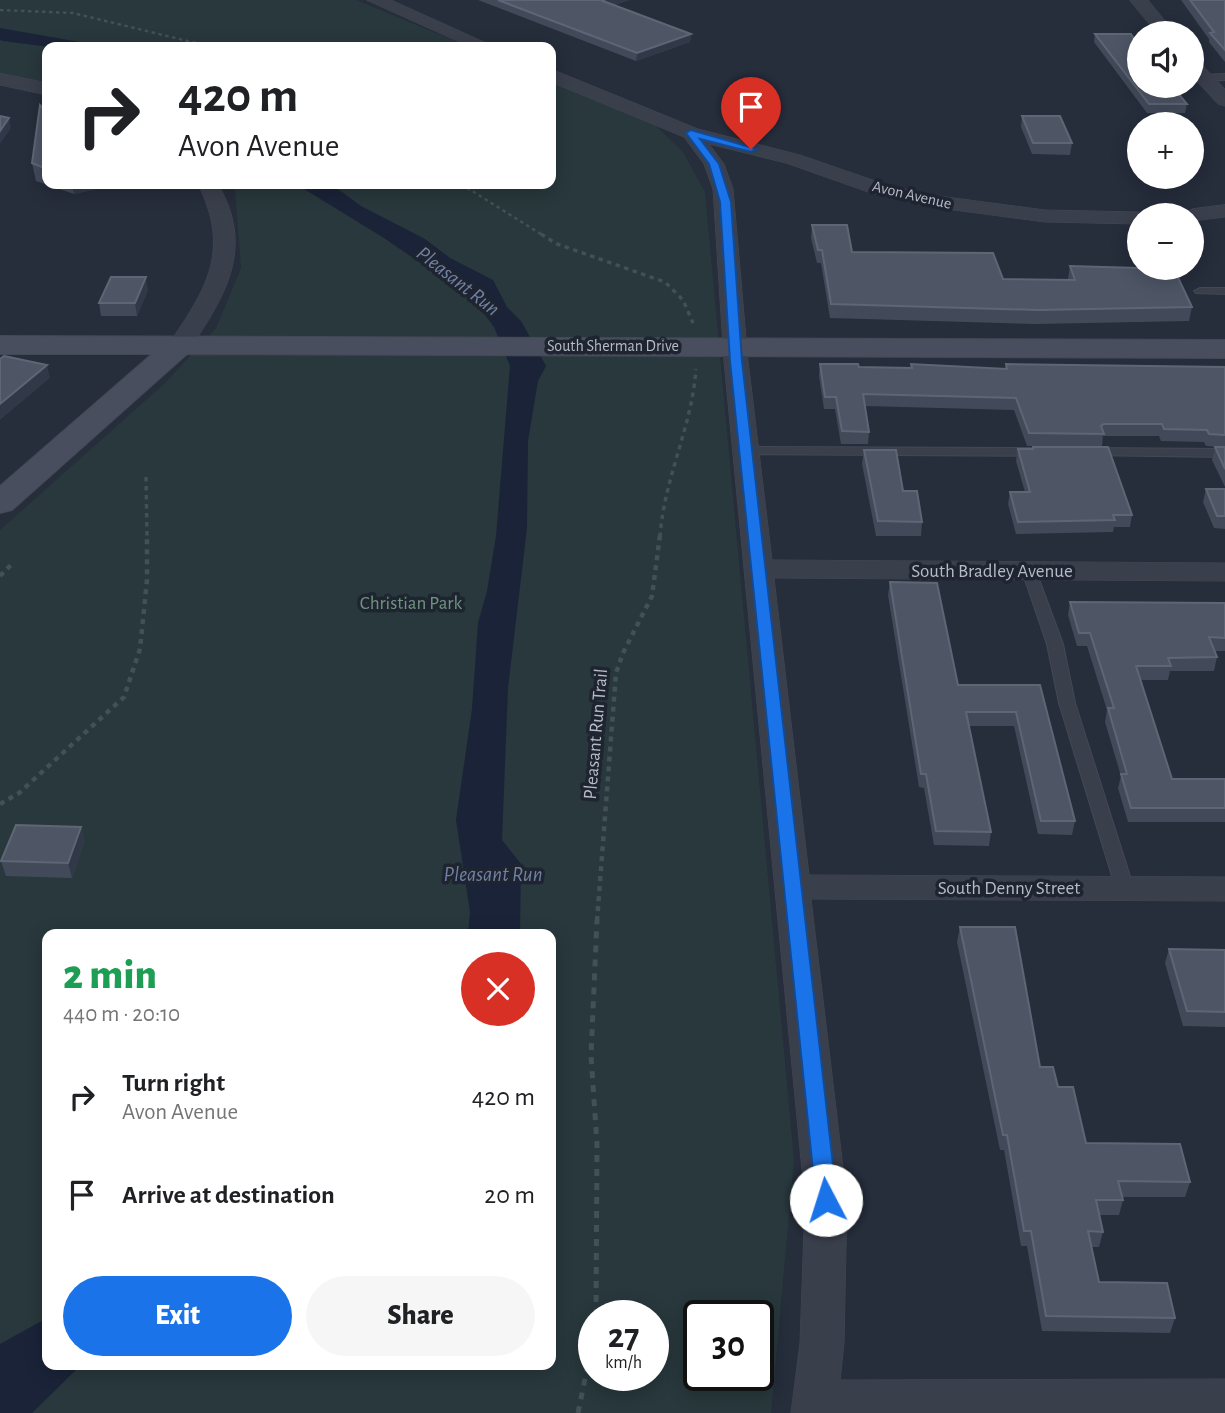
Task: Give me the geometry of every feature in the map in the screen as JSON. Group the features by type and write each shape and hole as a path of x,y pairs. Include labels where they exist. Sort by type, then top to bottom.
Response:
{"main road":[{"name":"South Sherman Drive","path":"0,345 1225,349"},
{"path":"0,503 180,345"}],"street":[{"path":"376,0 474,42"},
{"path":"1139,0 1156,21"},
{"name":"Avon Avenue","path":"556,77 691,133 793,159 850,181 931,201 1045,216 1127,218"},
{"path":"0,79 42,88"},
{"path":"1204,79 1225,100"},
{"path":"691,133 714,164 723,189 735,347 826,1200 822,1343 815,1407 1225,1400"},
{"path":"180,345 211,296 224,265 227,241 223,215 210,189"},
{"path":"1204,214 1225,211"},
{"name":"South Bradley Avenue","path":"759,569 1225,572"},
{"name":"South Denny Street","path":"793,887 1225,889"}],"lane":[{"path":"1204,73 1225,77"},
{"path":"1200,291 1225,291"},
{"path":"746,451 1225,453"},
{"path":"1029,571 1055,644 1067,704 1125,889"}],"path":[{"path":"0,9 73,13 192,42"},
{"name":"Pleasant Run Trail","path":"469,189 557,244 653,276 676,289 688,305 696,333 696,391 669,474 655,585 646,611 619,657 616,673 598,886 591,1056 597,1144 596,1300"},
{"path":"0,804 19,793 124,697 140,649 147,580 146,477"},
{"path":"0,576 12,564"},
{"path":"578,1413 583,1391"}],"green space":[{"path":"0,0 356,0 458,42 42,42 42,82 0,72"},
{"name":"Christian Park","path":"556,84 656,126 683,152 705,192 794,1160 774,1380 774,1300 683,1300 683,1391 773,1391 771,1413 0,1413 0,530 165,383 216,328 241,268 234,189 556,189"}],"water":[{"path":"0,28 80,42 42,42 42,46 0,40"},
{"name":"Pleasant Run","path":"304,189 338,189 361,206 425,239 450,258 493,280 507,307 521,321 546,366 538,381 528,441 527,528 508,688 502,840 521,864 520,929 468,929 470,912 456,820 472,709 478,623 487,591 496,536 510,366 494,327 473,299 384,238"},
{"path":"42,1321 42,1370 76,1370 32,1413 0,1413 0,1344"}],"building":[{"path":"498,0 605,0 603,1 691,34 637,53"},
{"path":"1190,0 1225,0 1225,50 1210,33 1214,32"},
{"path":"1095,34 1127,34 1127,75"},
{"path":"1144,98 1182,98 1187,104 1149,104"},
{"path":"40,105 42,167 32,163"},
{"path":"0,116 9,118 0,131"},
{"path":"1022,116 1060,116 1072,143 1033,143"},
{"path":"812,225 847,225 852,252 993,253 1003,279 1075,280 1070,266 1127,268 1127,280 1179,280 1192,307 1038,310 831,304 822,250 818,250"},
{"path":"111,277 146,277 135,303 99,303"},
{"path":"4,356 47,365 0,404 0,359"},
{"path":"820,364 912,368 911,364 1007,369 1006,364 1225,367 1225,435 1209,434 1207,430 1164,429 1162,424 1104,424 1101,426 1104,434 1029,433 1016,398 863,394 869,432 842,431 836,397 825,397"},
{"path":"1108,447 1132,515 1113,515 1115,520 1018,522 1010,492 1030,492 1018,449"},
{"path":"1215,447 1225,447 1225,469"},
{"path":"864,450 896,450 903,491 917,491 922,522 878,521"},
{"path":"1206,489 1225,489 1225,516 1217,516"},
{"path":"890,582 937,583 958,685 1040,685 1075,821 1041,821 1016,712 966,712 991,832 936,831 926,774 921,774"},
{"path":"1070,602 1225,603 1225,638 1209,637 1217,657 1168,658 1171,666 1136,666 1172,779 1225,779 1225,808 1131,808 1121,774 1127,774 1108,708 1114,708 1090,633 1079,633"},
{"path":"16,825 81,827 68,863 1,861"},
{"path":"960,927 1015,927 1040,1067 1053,1067 1058,1087 1073,1087 1086,1143 1180,1144 1190,1182 1118,1181 1123,1200 1096,1200 1103,1232 1088,1231 1099,1282 1167,1283 1175,1318 1046,1316 1031,1231 1024,1231 1007,1135 1003,1135"},
{"path":"1169,949 1225,950 1225,1012 1187,1011"}],"route":[{"path":"751,149 691,133 714,164 721,180 725,202 736,361 826,1200"}]}
